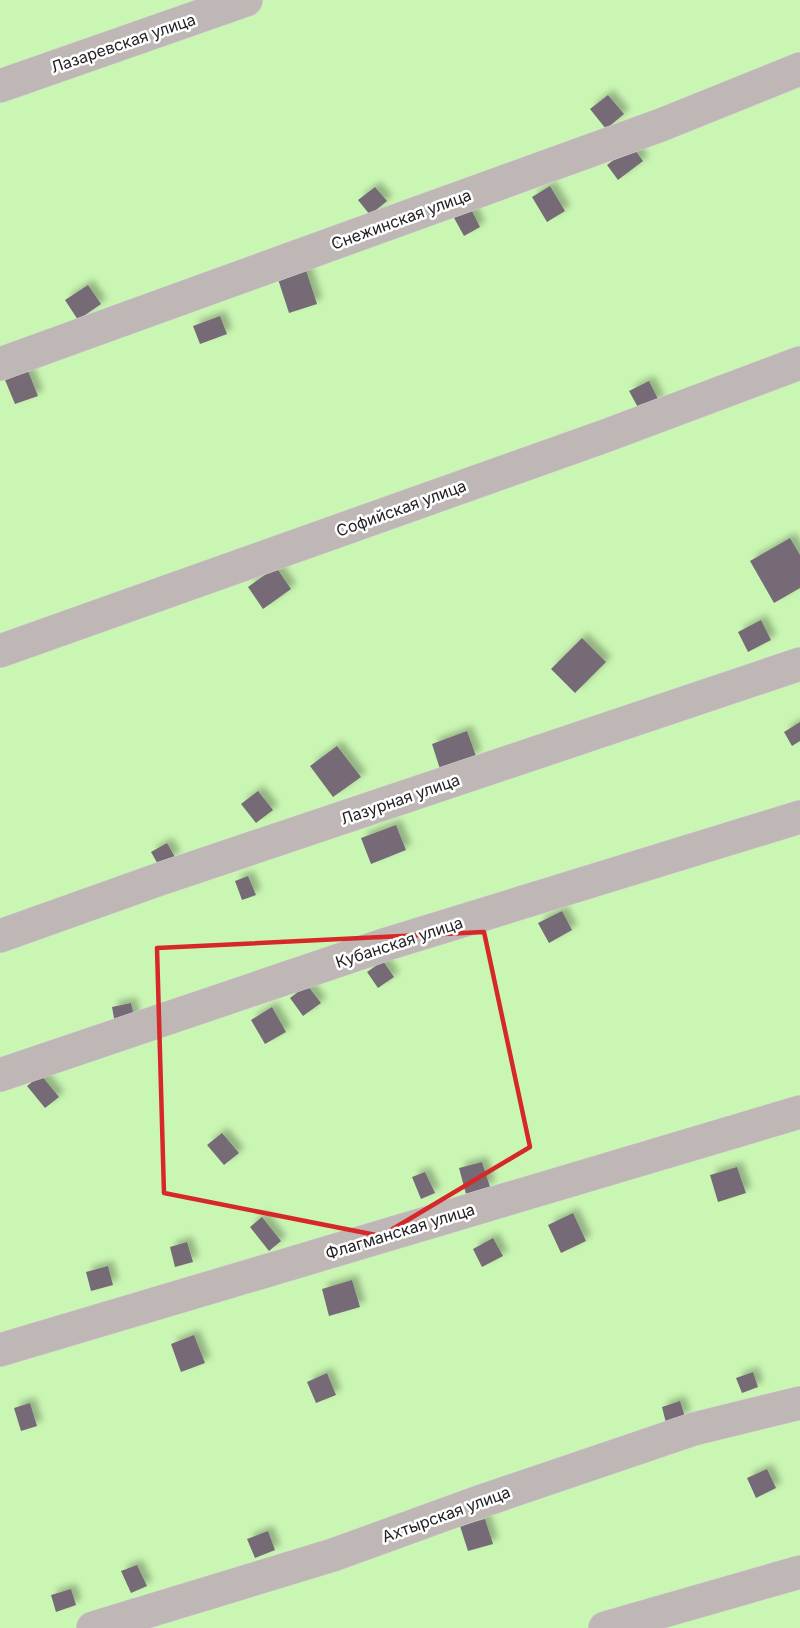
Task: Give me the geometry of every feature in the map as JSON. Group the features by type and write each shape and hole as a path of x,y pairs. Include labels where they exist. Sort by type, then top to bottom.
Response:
{"lane":[{"name":"Лазаревская улица","path":"0,86 246,0"},
{"name":"Снежинская улица","path":"0,364 661,125 800,69"},
{"name":"Софийская улица","path":"0,651 594,440 800,363"},
{"name":"Лазурная улица","path":"0,936 172,875 800,664"},
{"name":"Кубанская улица","path":"0,1076 387,944 800,817"},
{"name":"Флагманская улица","path":"0,1350 800,1112"},
{"name":"Ахтырская улица","path":"93,1628 333,1555 479,1502 694,1429 800,1403"},
{"path":"604,1628 800,1572"}],"highlighted area":[{"path":"484,932 530,1147 381,1236 164,1193 157,948"}],"green space":[{"path":"0,0 800,0 800,1628 0,1628"}],"building":[{"path":"608,95 624,114 606,129 590,109"},
{"path":"632,146 643,161 618,180 607,165"},
{"path":"550,186 565,211 547,222 532,197"},
{"path":"375,187 387,201 370,215 358,200"},
{"path":"470,207 480,227 464,236 453,216"},
{"path":"305,267 317,304 289,313 277,276"},
{"path":"88,285 101,304 78,320 65,300"},
{"path":"220,316 227,334 200,344 193,326"},
{"path":"28,371 38,396 15,404 5,380"},
{"path":"649,381 659,401 640,411 629,391"},
{"path":"790,538 800,555 800,588 774,603 750,561"},
{"path":"276,567 291,589 263,609 248,587"},
{"path":"761,620 771,640 748,652 738,632"},
{"path":"582,638 606,662 575,693 551,669"},
{"path":"800,722 800,741 792,746 784,732"},
{"path":"467,731 476,756 440,769 432,744"},
{"path":"337,746 361,777 333,797 310,766"},
{"path":"258,791 273,810 256,823 241,804"},
{"path":"396,825 406,850 371,864 361,838"},
{"path":"167,843 175,857 159,866 151,852"},
{"path":"248,876 256,895 242,900 235,881"},
{"path":"562,911 572,930 549,943 538,923"},
{"path":"383,961 394,977 378,988 367,972"},
{"path":"307,985 321,1003 303,1016 290,998"},
{"path":"131,1003 136,1025 116,1029 112,1007"},
{"path":"272,1007 286,1032 265,1044 251,1020"},
{"path":"41,1075 59,1097 45,1108 27,1086"},
{"path":"222,1133 239,1153 224,1165 207,1145"},
{"path":"482,1162 490,1187 466,1194 459,1168"},
{"path":"737,1167 746,1193 718,1202 710,1175"},
{"path":"425,1172 435,1193 421,1199 412,1177"},
{"path":"573,1213 586,1241 561,1253 548,1225"},
{"path":"262,1217 281,1241 269,1251 250,1227"},
{"path":"493,1238 503,1256 482,1267 473,1249"},
{"path":"187,1242 193,1262 175,1267 170,1247"},
{"path":"108,1266 113,1285 91,1291 86,1272"},
{"path":"352,1280 360,1307 329,1316 322,1289"},
{"path":"194,1335 205,1363 181,1372 171,1344"},
{"path":"753,1372 758,1387 742,1393 736,1378"},
{"path":"327,1373 336,1395 316,1403 307,1382"},
{"path":"680,1401 685,1417 666,1423 662,1407"},
{"path":"30,1403 37,1426 21,1431 14,1408"},
{"path":"767,1469 776,1488 756,1498 747,1478"},
{"path":"485,1519 493,1544 468,1551 460,1526"},
{"path":"268,1531 275,1550 255,1558 247,1539"},
{"path":"137,1565 147,1586 131,1593 121,1571"},
{"path":"71,1589 76,1605 56,1612 51,1595"}]}
